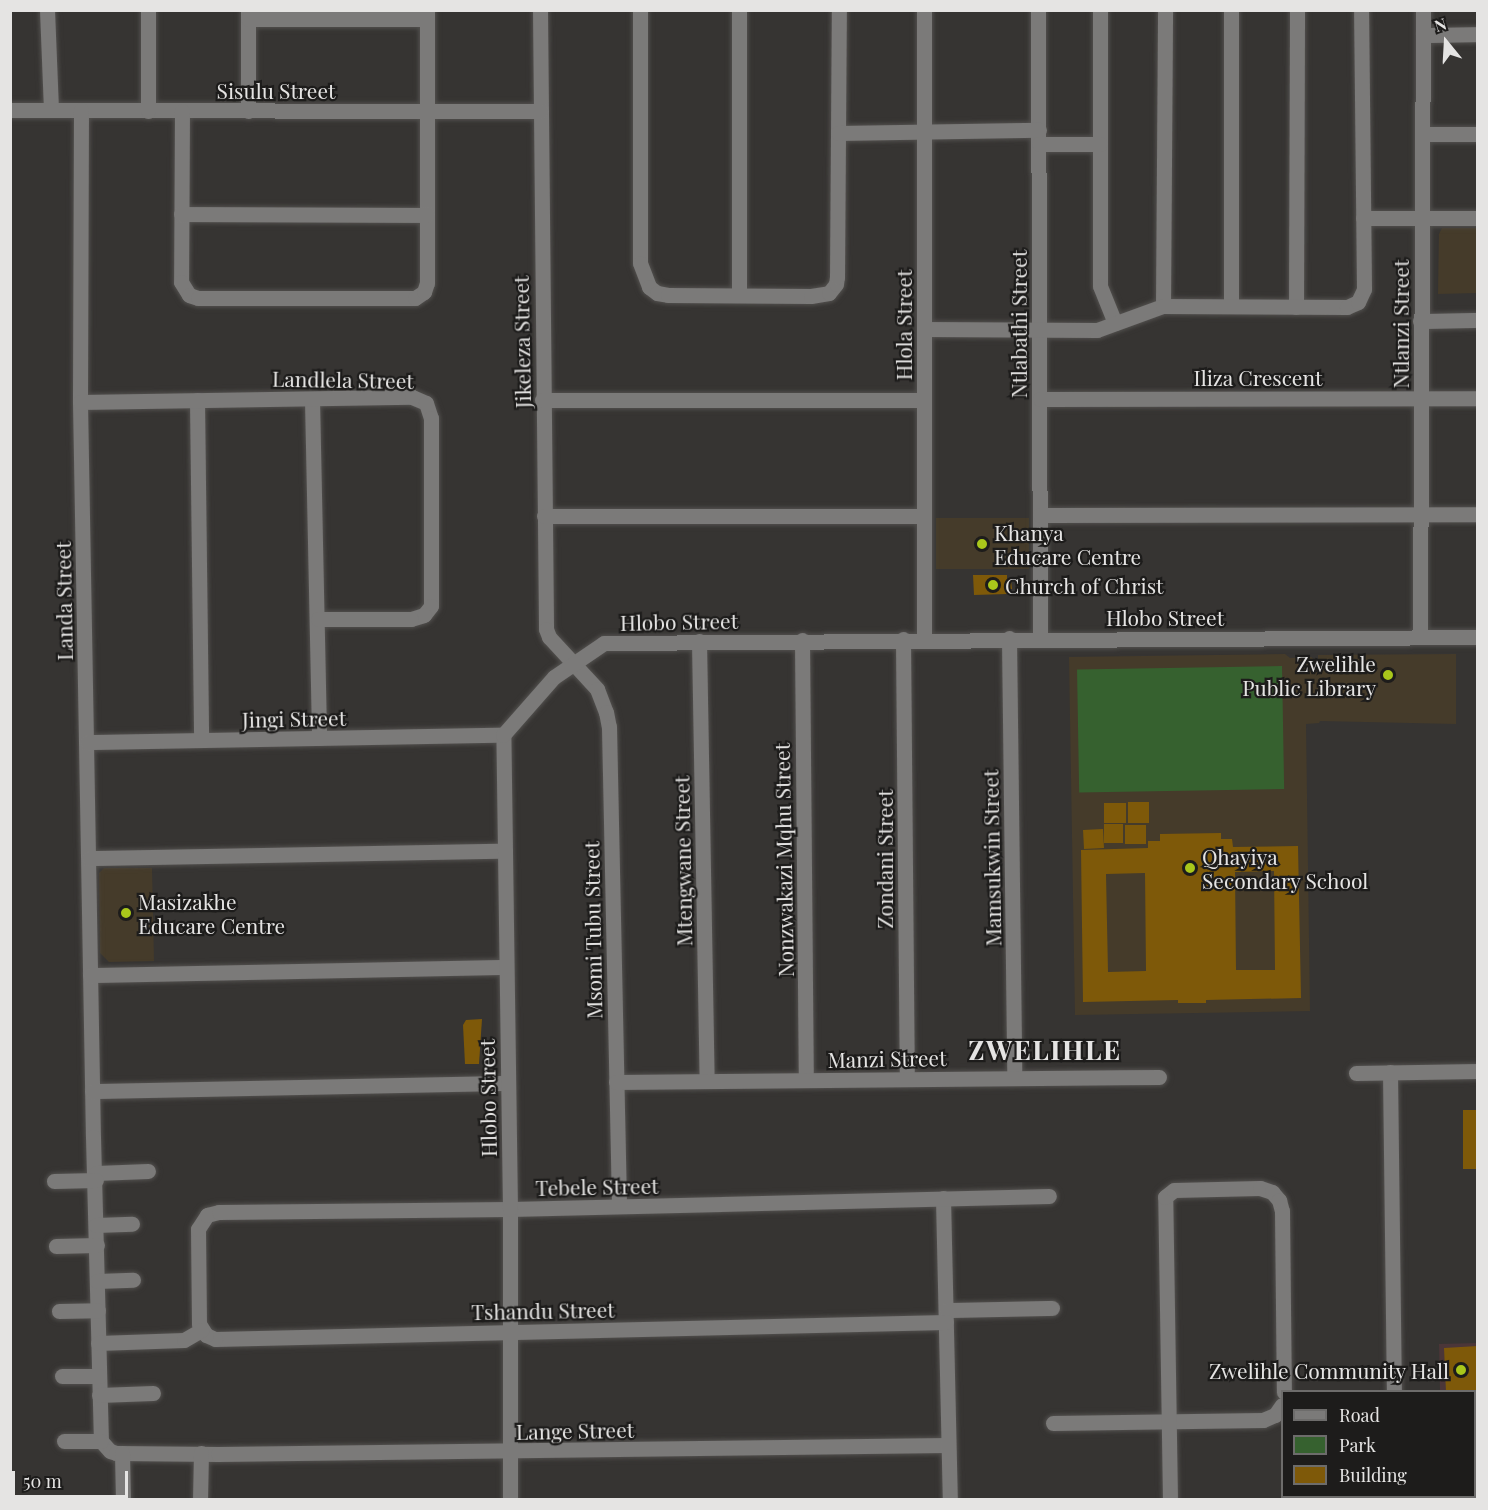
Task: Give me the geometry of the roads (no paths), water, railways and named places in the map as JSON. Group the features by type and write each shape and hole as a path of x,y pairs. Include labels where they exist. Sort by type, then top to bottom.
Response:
{"street":[{"path":"47,10 51,110"},
{"path":"148,10 148,111"},
{"name":"Jikeleza Street","path":"540,10 546,629 549,637 575,662"},
{"path":"640,10 640,263 649,287 657,293 668,295 811,296 823,295 833,289 837,277 839,10"},
{"path":"739,10 739,295"},
{"name":"Hlola Street","path":"924,10 924,639"},
{"name":"Ntlabathi Street","path":"1038,10 1040,638"},
{"path":"1100,10 1100,286 1115,323"},
{"path":"1163,306 1165,10"},
{"path":"1231,10 1231,306"},
{"path":"1296,307 1297,10"},
{"path":"924,329 1097,330 1163,306 1347,307 1361,298 1364,289 1361,10"},
{"name":"Ntlanzi Street","path":"1420,637 1423,10"},
{"path":"182,111 181,282 185,292 198,298 410,298 420,295 427,283 427,15 248,15 248,111"},
{"path":"1423,35 1478,34"},
{"name":"Sisulu Street","path":"10,110 541,111"},
{"name":"Landa Street","path":"81,110 80,402 92,1091 96,1176 101,1441"},
{"path":"838,133 924,132 1039,137 1100,144"},
{"path":"1422,134 1478,134"},
{"path":"181,214 427,215"},
{"path":"1363,218 1478,218"},
{"path":"1420,321 1478,320"},
{"name":"Landlela Street","path":"80,402 417,398 429,407 431,418 431,606 424,615 411,619 318,619"},
{"name":"Iliza Crescent","path":"1040,399 1478,398"},
{"path":"312,399 319,738"},
{"path":"196,400 201,740"},
{"path":"542,400 924,400"},
{"path":"1040,515 1478,514"},
{"path":"544,516 924,516"},
{"name":"Hlobo Street","path":"510,1500 510,1209 503,735 554,677 604,643 1010,638 1478,637"},
{"name":"Mamsukwin Street","path":"1010,638 1014,1078"},
{"name":"Zondani Street","path":"903,639 907,1079"},
{"name":"Nonzwakazi Mqhu Street","path":"802,640 806,1080"},
{"name":"Mtengwane Street","path":"699,641 707,1081"},
{"name":"Msomi Tubu Street","path":"575,662 591,680 602,699 609,727 619,1206"},
{"name":"Jingi Street","path":"87,742 503,735"},
{"path":"89,858 505,851"},
{"path":"90,975 506,967"},
{"path":"1356,1073 1478,1071"},
{"path":"1390,1072 1394,1390"},
{"name":"Manzi Street","path":"616,1082 1159,1077"},
{"path":"92,1091 508,1083"},
{"path":"54,1181 148,1171"},
{"path":"1170,1500 1165,1197 1173,1190 1260,1188 1272,1192 1279,1200 1282,1211 1284,1390"},
{"name":"Tebele Street","path":"201,1330 199,1324 198,1229 203,1220 213,1213 510,1209 1049,1196"},
{"path":"943,1198 950,1500"},
{"path":"96,1225 132,1224"},
{"path":"56,1246 97,1245"},
{"path":"97,1281 133,1280"},
{"name":"Tshandu Street","path":"201,1330 215,1339 511,1332 946,1316 1052,1308"},
{"path":"59,1311 98,1310"},
{"path":"98,1343 184,1340 201,1330"},
{"path":"62,1376 99,1376"},
{"path":"99,1395 153,1393"},
{"path":"1053,1423 1263,1420 1275,1415 1281,1406"},
{"path":"64,1441 101,1441 110,1451 122,1453 123,1500"},
{"name":"Lange Street","path":"122,1453 511,1452 948,1445"},
{"path":"200,1500 201,1453"},
{"path":"1472,1500 1478,1499"}],"place":[{"name":"Khanya Educare Centre","path":"982,544"},
{"name":"Church of Christ","path":"993,585"},
{"name":"Zwelihle Public Library","path":"1388,675"},
{"name":"Qhayiya Secondary School","path":"1190,868"},
{"name":"Masizakhe Educare Centre","path":"126,913"},
{"name":"Zwelihle Community Hall","path":"1461,1370"}],"district":[{"name":"ZWELIHLE","path":"1045,1050"}]}
